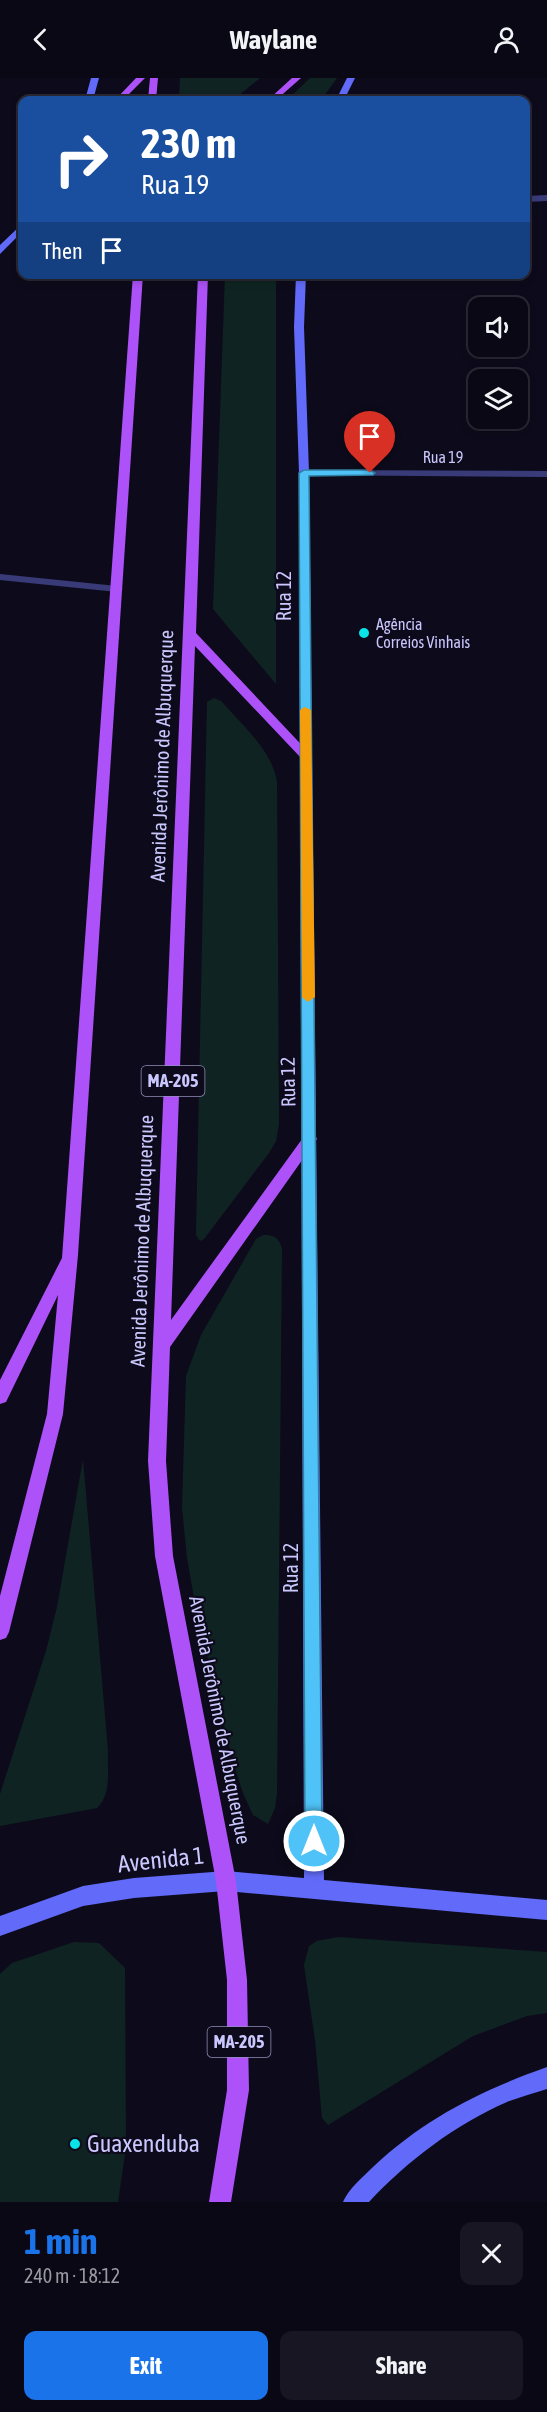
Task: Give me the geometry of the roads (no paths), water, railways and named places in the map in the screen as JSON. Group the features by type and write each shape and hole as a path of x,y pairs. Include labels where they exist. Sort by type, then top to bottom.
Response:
{"main road":[{"path":"123,96 141,78"},
{"path":"152,96 154,78"},
{"path":"277,96 297,78"},
{"path":"0,1632 55,1414 70,1255 138,279"},
{"name":"Avenida Jerônimo de Albuquerque","path":"203,279 157,1461 163,1546 226,1881 237,1980 238,2090 220,2202"},
{"path":"190,634 306,756"},
{"path":"162,1345 310,1139"},
{"path":"0,1397 70,1255"}],"street":[{"path":"90,96 96,78"},
{"path":"342,96 351,78"},
{"path":"530,199 547,198"},
{"path":"0,251 18,232"},
{"name":"Rua 12","path":"301,279 299,327 304,473 314,1889"},
{"name":"Rua 19","path":"304,473 547,474"},
{"path":"0,577 117,589"},
{"name":"Avenida 1","path":"0,1926 83,1896 134,1888 226,1881 547,1910"},
{"path":"354,2202 363,2191 411,2149 453,2119 499,2095 547,2078"}],"place":[{"name":"Agência Correios Vinhais","path":"364,633"},
{"name":"Guaxenduba","path":"75,2144"}]}
